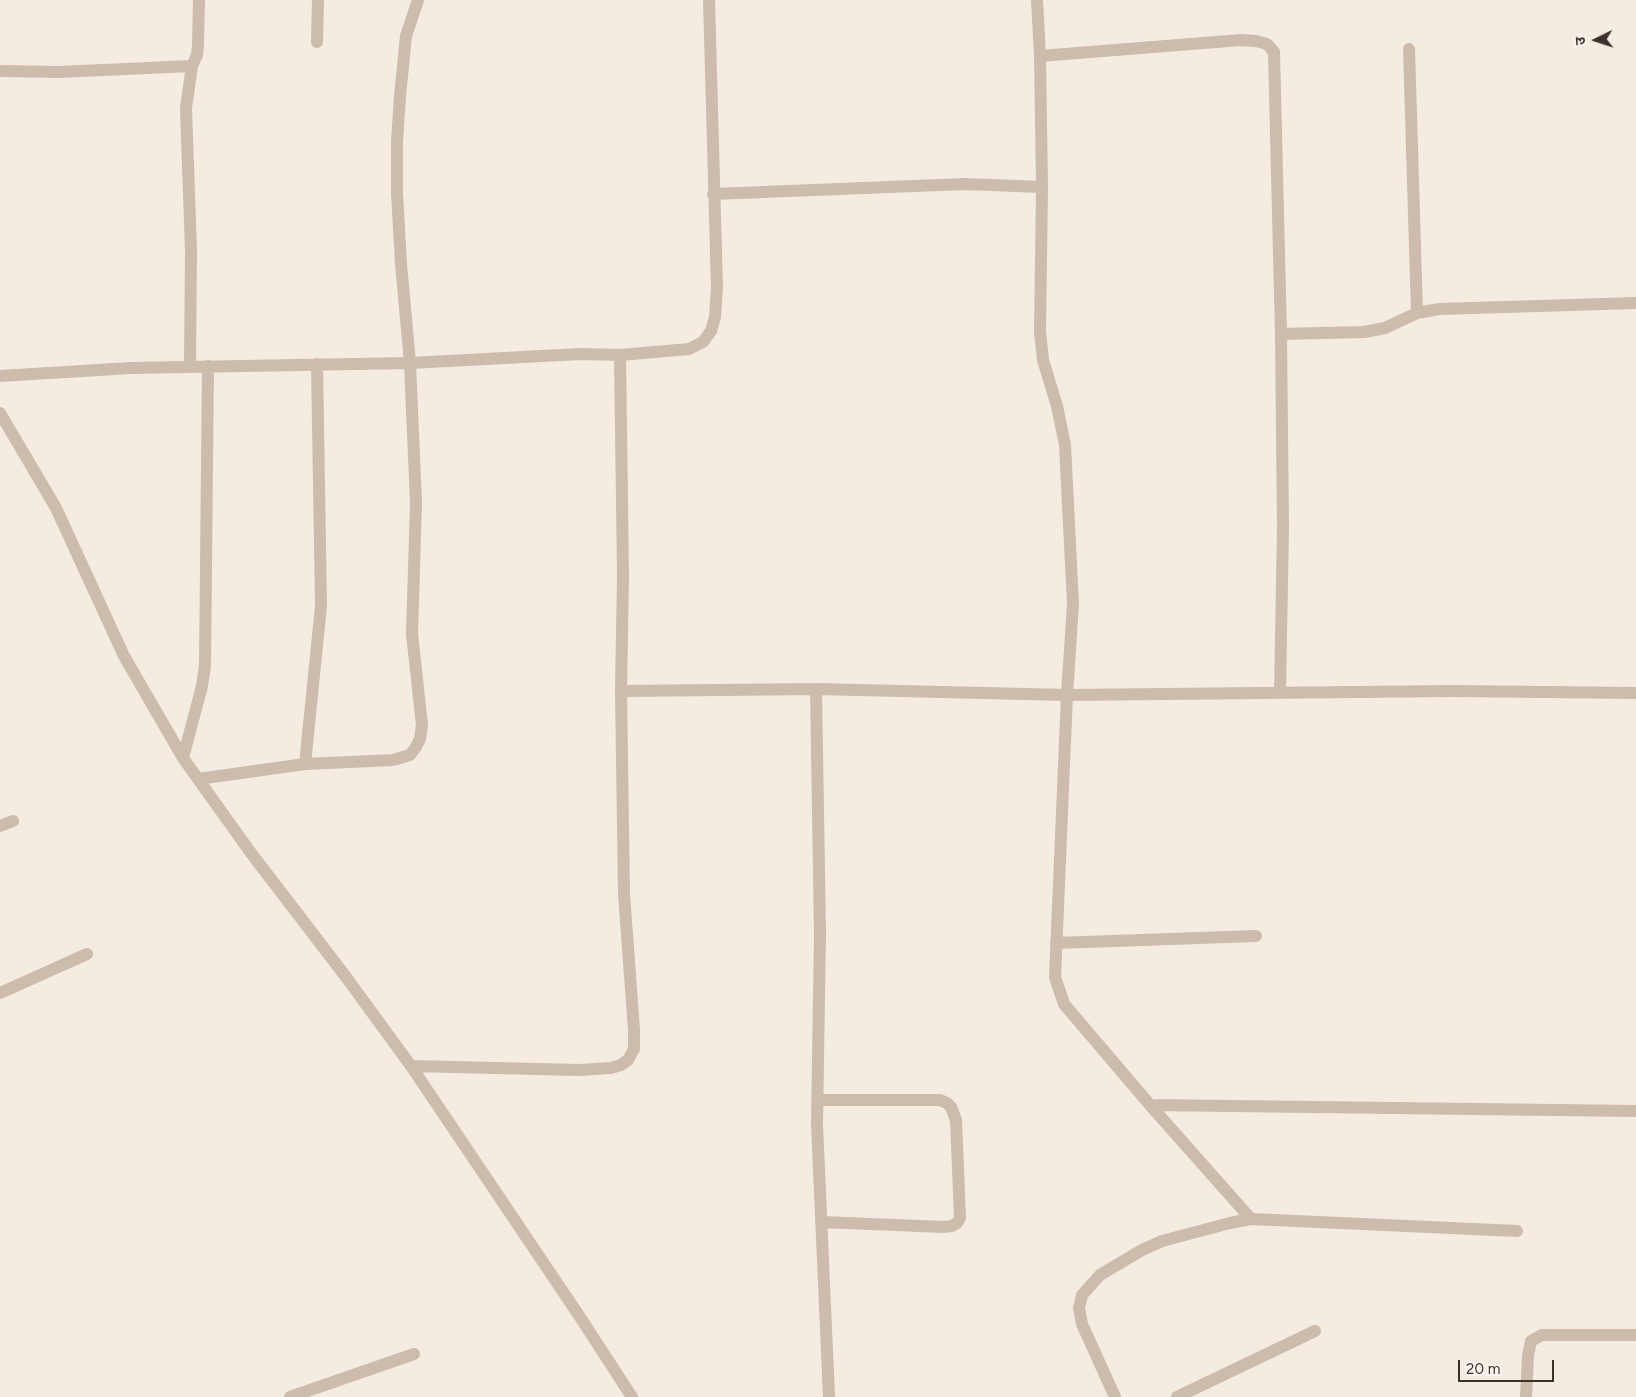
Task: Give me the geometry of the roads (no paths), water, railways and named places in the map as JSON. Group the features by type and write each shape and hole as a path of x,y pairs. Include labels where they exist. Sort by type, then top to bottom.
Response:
{"street":[{"path":"190,366 191,251 186,108 192,66 197,55 199,0"},
{"path":"317,42 318,0"},
{"path":"198,779 305,764 393,760 410,755 420,739 422,725 412,634 416,503 410,362 397,193 397,142 406,36 418,0"},
{"path":"0,376 190,366 410,362 580,354 620,355 689,349 703,342 711,331 717,288 709,0"},
{"path":"1037,0 1042,186 1040,332 1043,360 1057,406 1065,445 1073,604 1067,695 1055,977 1064,1004 1251,1219"},
{"path":"1040,56 1241,40 1267,44 1274,52 1281,334 1283,528 1280,692"},
{"path":"1409,50 1417,313"},
{"path":"0,71 58,72 192,66"},
{"path":"714,194 965,184 1042,186"},
{"path":"1281,334 1364,332 1385,328 1417,313 1438,309 1636,302"},
{"path":"411,1066 579,1070 611,1068 621,1065 628,1060 634,1050 624,894 620,355"},
{"path":"305,764 321,606 317,364"},
{"path":"183,758 202,686 205,666 208,366"},
{"path":"0,413 56,508 124,656 183,758 250,853 346,977 411,1066 632,1397"},
{"path":"816,689 820,933 818,1100 821,1222 829,1397"},
{"path":"621,691 816,689 1067,695 1453,690 1636,693"},
{"path":"0,826 13,821"},
{"path":"1056,943 1256,936"},
{"path":"0,993 87,954"},
{"path":"818,1100 940,1100 947,1103 951,1107 956,1120 960,1218 952,1226 944,1227 821,1222"},
{"path":"1150,1105 1636,1111"},
{"path":"1114,1397 1082,1324 1080,1308 1082,1295 1100,1275 1142,1250 1162,1241 1251,1219 1517,1231"},
{"path":"1177,1397 1316,1331"},
{"path":"1526,1397 1528,1356 1531,1341 1542,1334 1636,1335"},
{"path":"290,1397 414,1354"}]}
